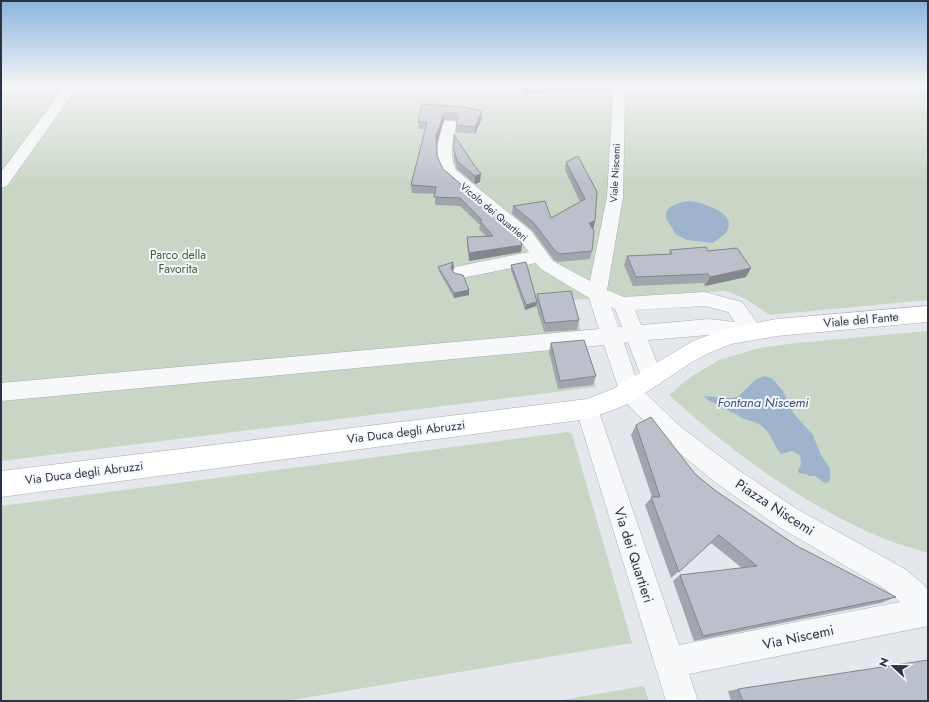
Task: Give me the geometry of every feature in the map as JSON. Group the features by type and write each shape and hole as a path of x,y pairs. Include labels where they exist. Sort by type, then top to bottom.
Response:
{"street":[{"path":"1,184 48,119"},
{"name":"Viale Niscemi","path":"598,294 615,198 618,119"},
{"name":"Vicolo dei Quartieri","path":"450,124 445,140 446,166 449,172 524,235 547,265 598,294 624,304"},
{"path":"462,272 540,256"},
{"path":"598,294 630,392"},
{"path":"652,378 634,335 624,304 705,300 735,306 753,331"},
{"name":"Viale del Fante","path":"793,326 928,314"},
{"name":"Via Duca degli Abruzzi","path":"1,484 587,409 609,402 630,392 707,345 731,336 753,331 793,326"},
{"path":"1,392 709,327 753,331"},
{"name":"Piazza Niscemi","path":"630,392 673,434 725,475 788,518 895,579 913,594 927,611"},
{"name":"Via dei Quartieri","path":"587,409 682,701"},
{"name":"Via Niscemi","path":"669,663 927,611"}],"green space":[{"name":"Parco della Favorita","path":"1,119 928,119 928,300 770,315 744,298 725,291 573,300 596,387 1,461"},
{"path":"928,331 928,553 882,538 796,493 743,457 669,395 689,378 719,360 759,348"},
{"path":"568,432 572,434 632,643 286,701 1,701 1,506"},
{"path":"644,686 649,701 556,701"}],"water":[{"path":"688,201 701,203 723,213 729,224 727,231 723,236 713,243 687,240 675,234 667,220 667,211 672,206"},
{"name":"Fontana Niscemi","path":"764,376 772,378 783,391 794,414 813,435 820,453 830,469 829,482 825,483 815,476 799,473 798,471 801,464 800,455 792,451 781,454 767,431 762,426 743,419 708,400 704,396 731,398 739,396 755,380"}],"building":[{"path":"419,119 442,119 436,136 437,156 443,169 519,233 522,245 469,253 467,237 493,236 480,221 482,220 460,198 434,197 436,187 411,185 427,122 418,122"},
{"path":"458,119 479,119 475,127 456,125"},
{"path":"454,135 481,174 475,176 457,161 454,150"},
{"path":"578,156 597,192 595,221 589,223 594,231 592,251 560,254 556,252 533,222 513,206 545,201 551,218 585,199 566,162"},
{"path":"706,247 708,251 737,248 751,268 710,277 708,274 636,277 627,256 672,254 670,250"},
{"path":"453,262 451,268 454,273 463,275 469,290 454,293 438,267"},
{"path":"526,262 537,302 526,305 511,265"},
{"path":"571,291 579,320 545,323 537,294"},
{"path":"584,340 596,376 560,381 551,343"},
{"path":"651,417 695,474 716,491 797,546 896,597 703,636 680,575 757,566 719,535 679,572 651,497 660,497 636,425"},
{"path":"928,660 928,701 743,701 738,689"}]}
